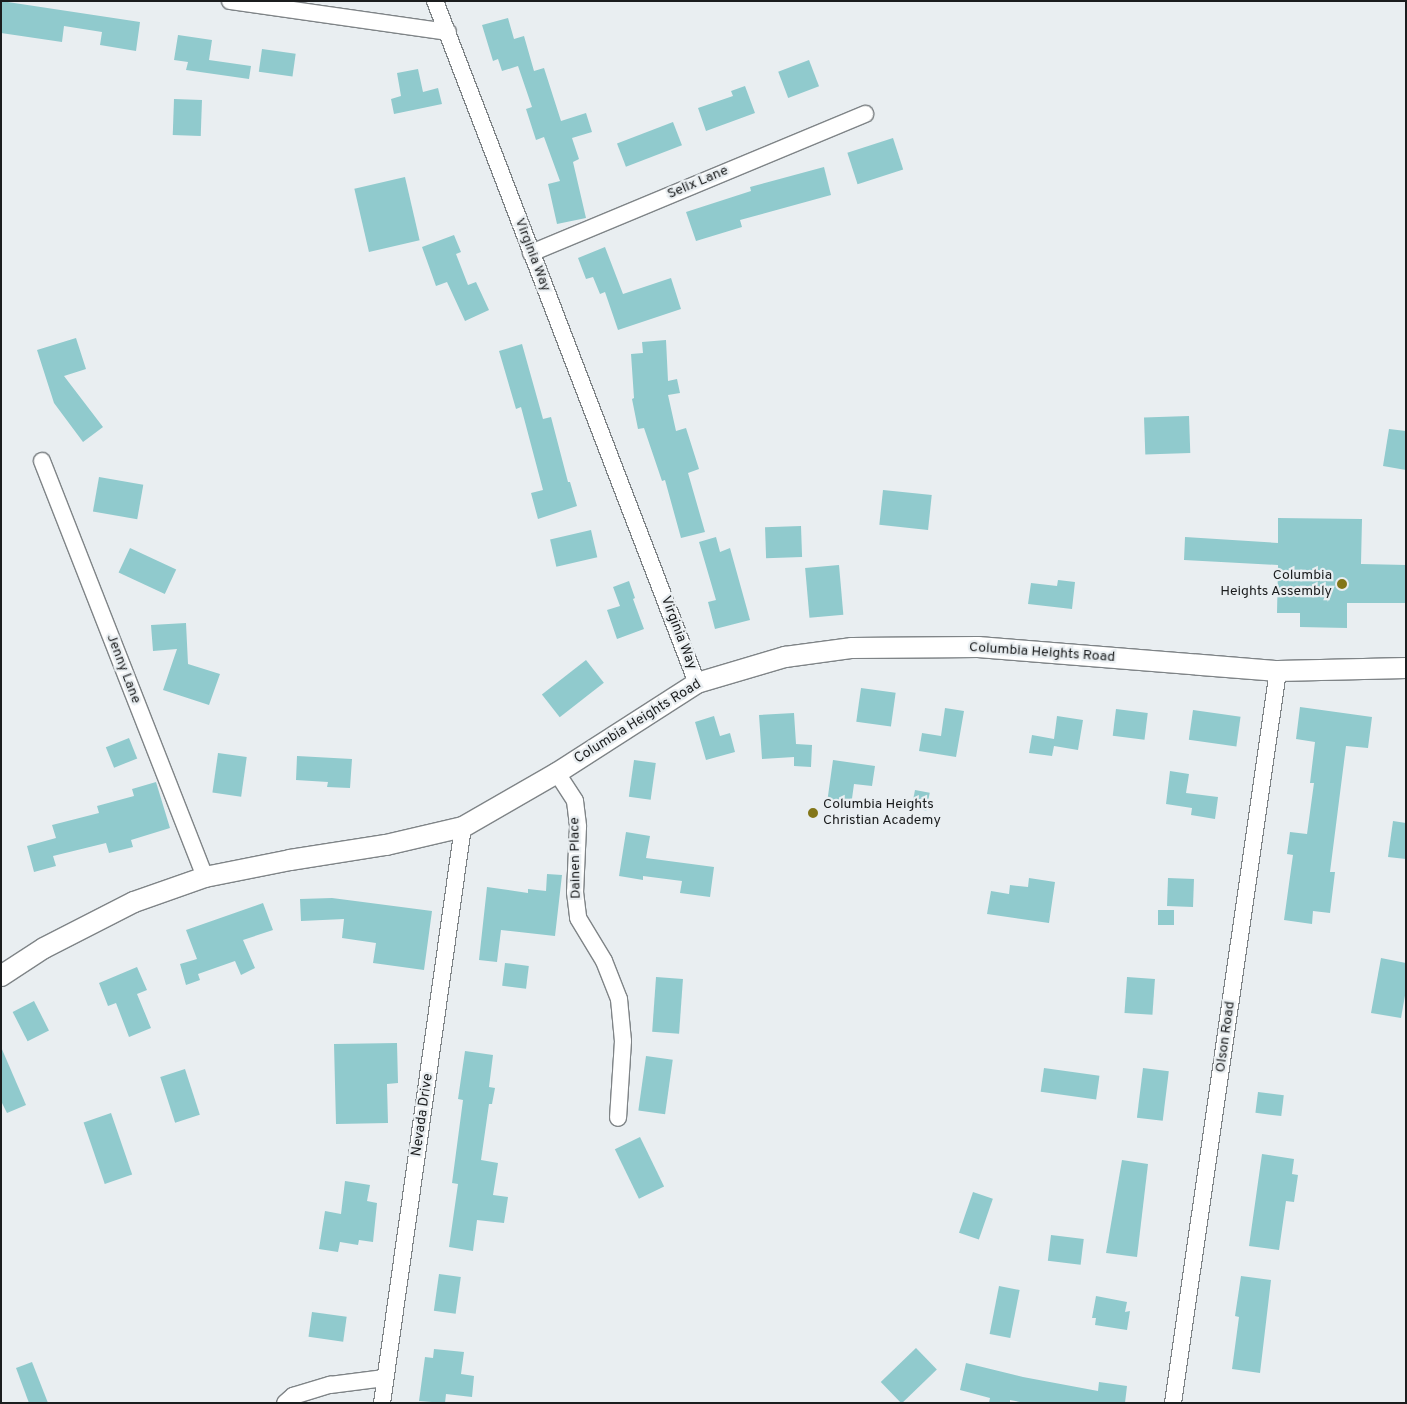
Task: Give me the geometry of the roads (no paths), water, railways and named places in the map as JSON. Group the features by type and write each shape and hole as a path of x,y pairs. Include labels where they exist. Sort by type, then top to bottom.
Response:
{"street":[{"path":"230,1 448,32"},
{"name":"Virginia Way","path":"435,1 697,683"},
{"name":"Selix Lane","path":"531,253 865,114"},
{"name":"Jenny Lane","path":"42,461 205,877"},
{"name":"Columbia Heights Road","path":"1,976 44,948 134,902 205,877 290,860 386,845 463,827 557,773 697,683 785,657 852,648 978,647 1278,671 1406,668"},
{"name":"Olson Road","path":"1173,1403 1278,671"},
{"name":"Dainen Place","path":"557,773 575,801 578,827 575,892 578,918 604,961 619,999 623,1042 618,1118"},
{"name":"Nevada Drive","path":"382,1403 463,827"},
{"path":"285,1403 293,1396 330,1385 385,1378"}],"place":[{"name":"Columbia Heights Assembly","path":"1342,584"},
{"name":"Columbia Heights Christian Academy","path":"813,813"}]}
